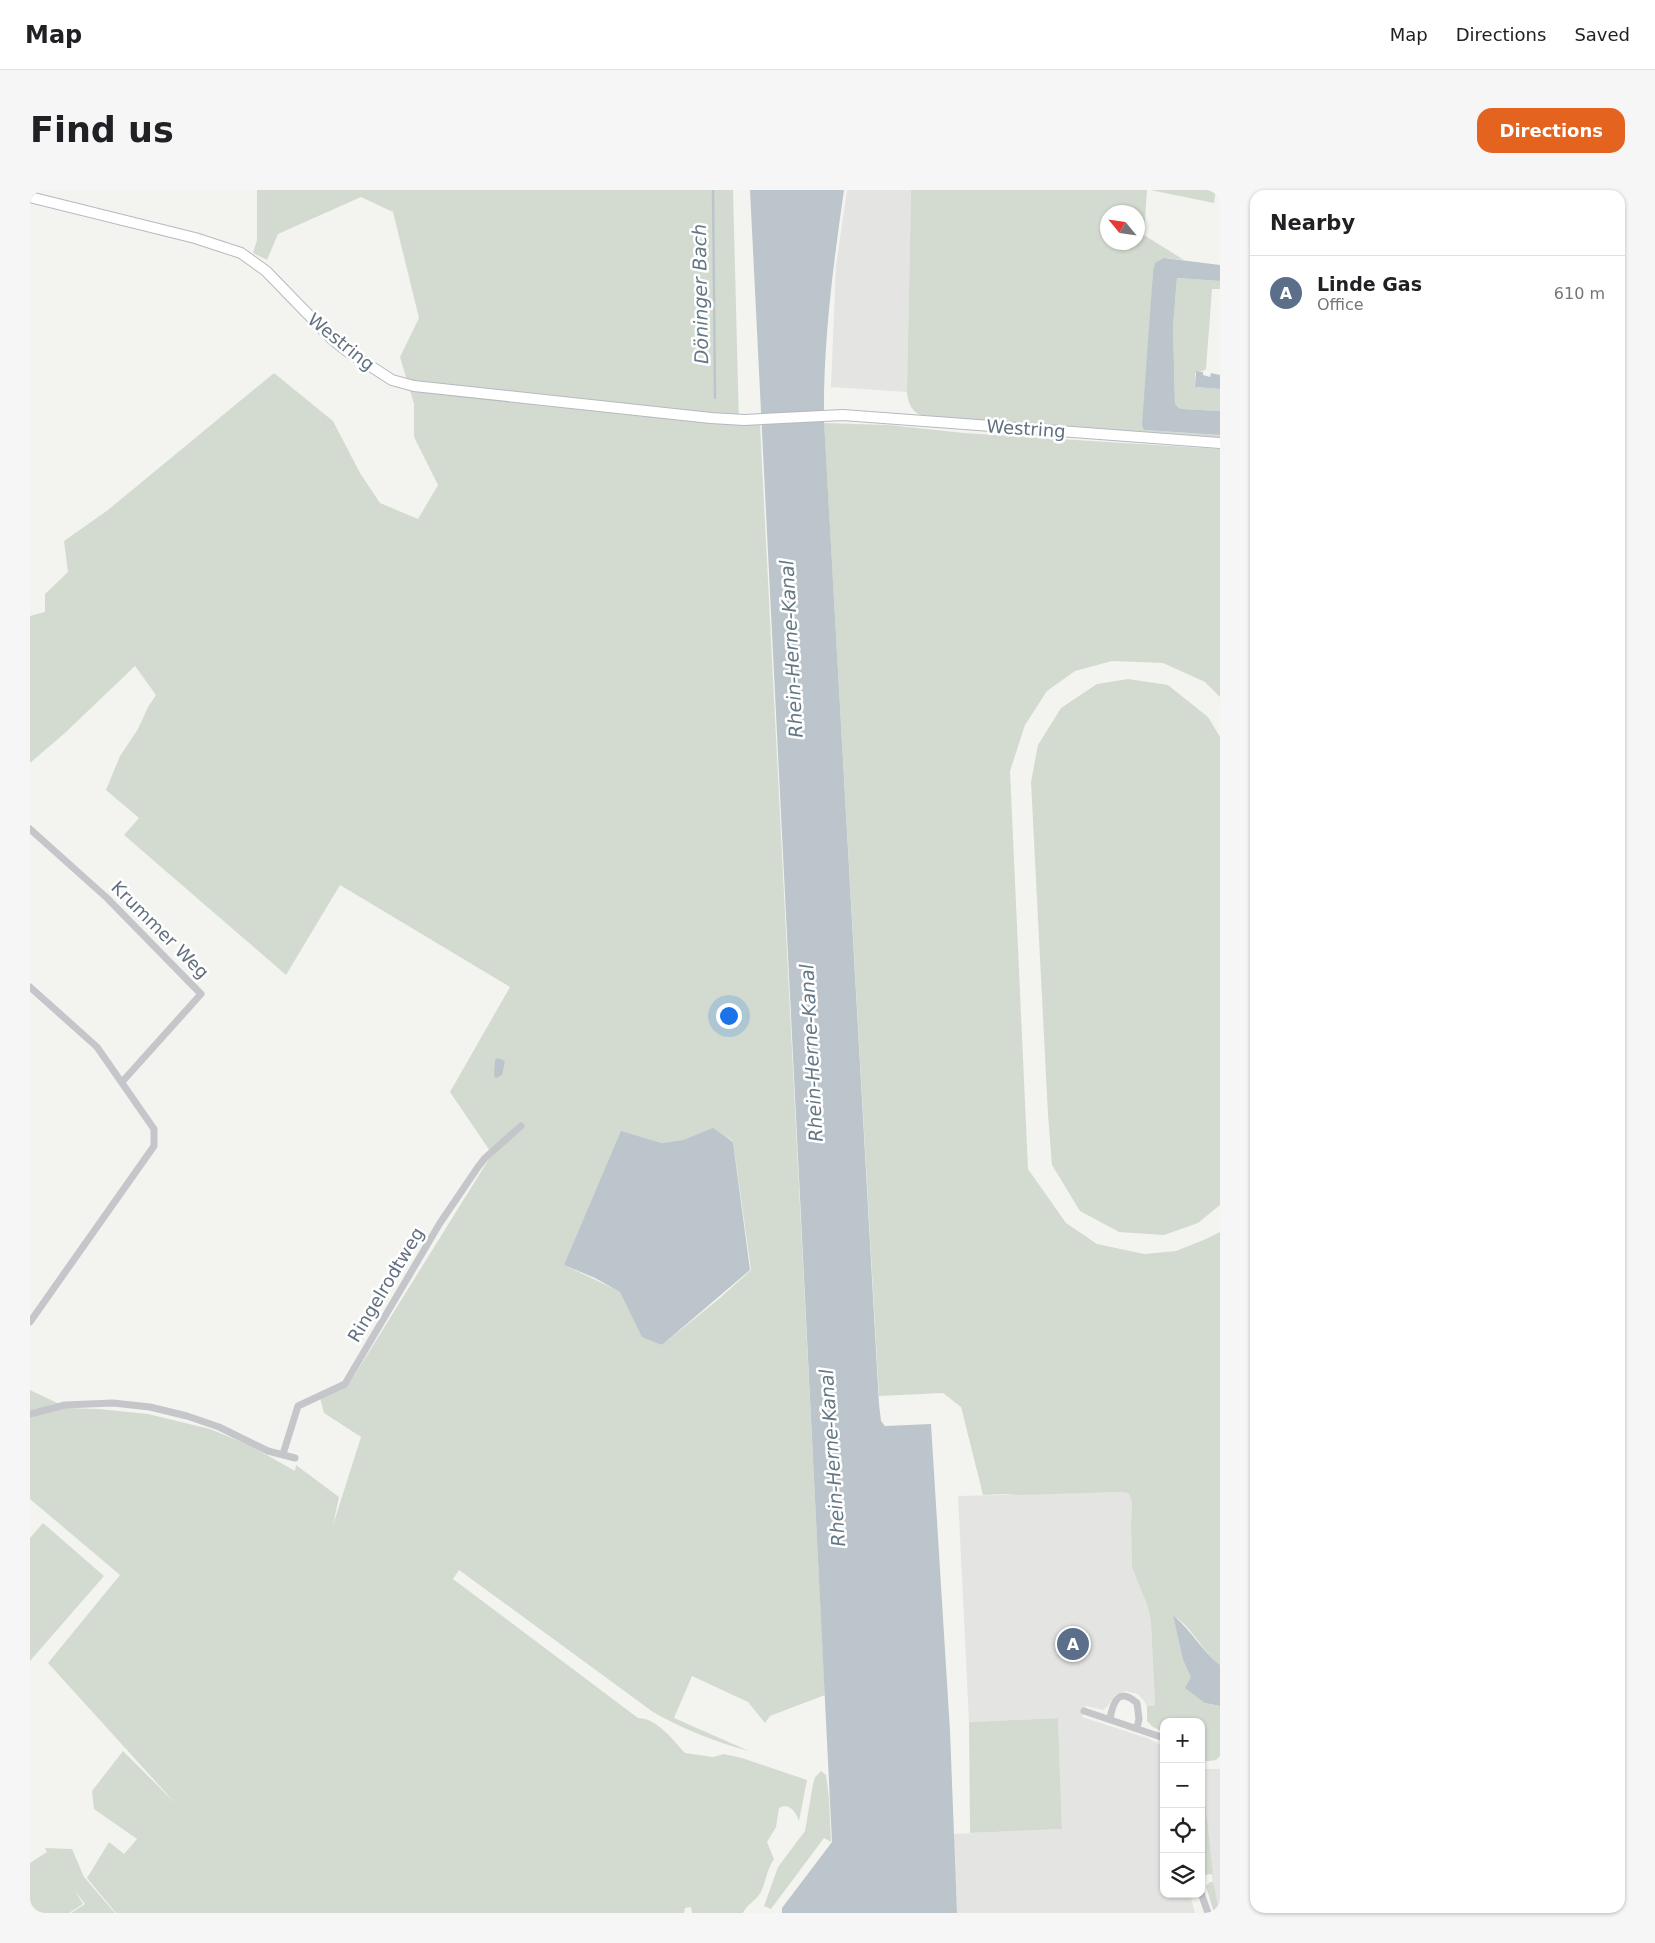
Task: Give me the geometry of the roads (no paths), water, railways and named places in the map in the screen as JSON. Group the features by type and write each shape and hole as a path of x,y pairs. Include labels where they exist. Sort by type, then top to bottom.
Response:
{"main road":[{"name":"Westring","path":"30,197 195,238 241,253 266,271 339,345 378,372 401,383 414,386 737,420 833,416 869,417 1220,444"}],"street":[{"name":"Krummer Weg","path":"30,829 107,898 202,994 122,1082"},
{"path":"30,987 97,1047 154,1130 154,1146 151,1151 30,1322"},
{"name":"Ringelrodtweg","path":"283,1454 298,1406 345,1384 440,1223 484,1158 520,1126"},
{"path":"30,1414 65,1405 113,1403 150,1407 187,1416 219,1427 268,1451 295,1458"},
{"path":"1110,1719 1114,1702 1125,1695 1138,1703 1139,1719 1137,1728"},
{"path":"1084,1711 1160,1737"},
{"path":"1203,1898 1208,1913"}],"water":[{"name":"Rhein-Herne-Kanal","path":"750,190 844,190 827,333 824,420 879,1404 881,1421 885,1426 931,1424 950,1731 957,1913 782,1913 782,1908 832,1842"},
{"path":"1164,258 1220,265 1220,281 1177,278 1173,327 1175,404 1183,409 1220,411 1220,435 1144,430 1142,425 1153,271 1155,263"},
{"path":"1196,371 1203,372 1203,375 1210,377 1211,373 1220,375 1220,389 1195,387"},
{"path":"498,1058 505,1061 502,1075 497,1078 494,1077 495,1060"},
{"path":"713,1128 733,1142 750,1270 662,1345 642,1337 620,1292 595,1278 564,1265 621,1131 661,1143 683,1140"},
{"path":"1173,1615 1220,1665 1220,1706 1205,1703 1185,1688 1191,1677 1183,1660"}],"waterway":[{"name":"Döninger Bach","path":"713,190 715,398"}],"place":[{"name":"Linde Gas","path":"1073,1644"}]}
